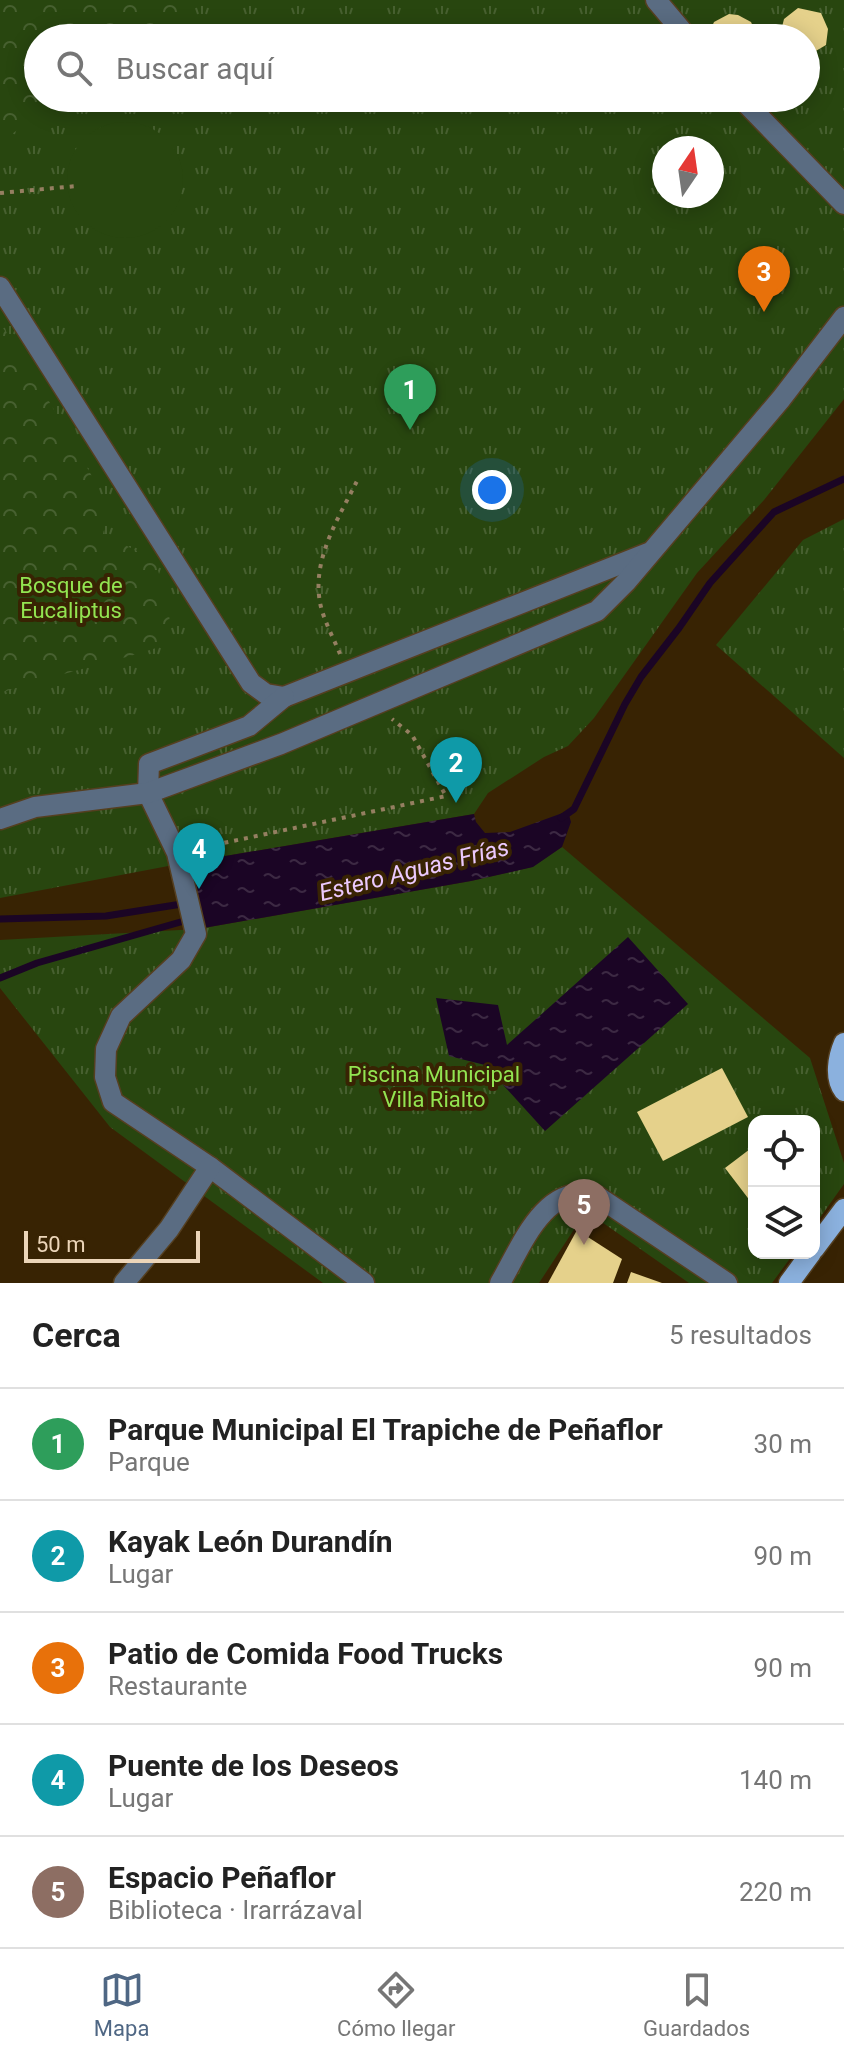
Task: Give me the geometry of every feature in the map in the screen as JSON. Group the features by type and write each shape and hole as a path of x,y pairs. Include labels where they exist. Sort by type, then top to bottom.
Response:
{"main road":[{"path":"844,1043 838,1057 839,1085 844,1091"},
{"path":"820,1240 844,1209"},
{"path":"789,1283 806,1259"}],"street":[{"path":"656,0 676,24"},
{"path":"755,112 844,204"},
{"path":"0,287 251,683 266,694 284,697"},
{"path":"0,819 35,807 148,793 281,744 597,611 652,552 781,399 844,317"},
{"path":"364,1283 210,1167 113,1102 105,1077 106,1049 121,1016 181,960 196,934 177,853 148,793 149,764 249,726 284,697 652,552"},
{"path":"124,1283 169,1229 210,1167"},
{"path":"500,1283 542,1212 557,1199 579,1192 594,1194 727,1283"}],"path":[{"path":"0,193 77,186"},
{"path":"347,672 320,606 319,571 327,541 357,481"},
{"path":"177,853 446,796 412,735 374,705"}],"green space":[{"path":"0,0 844,0 844,399 764,500 697,573 594,718 568,746 544,757 488,793 474,814 0,898"},
{"path":"0,0 194,0 164,24 24,24 24,112 44,112 0,142"},
{"path":"125,122 147,127 166,139 178,158 183,180 178,202 166,221 147,233 125,238 103,233 84,221 72,202 67,180 72,158 84,139 103,127"},
{"name":"Bosque de Eucaliptus","path":"0,324 23,356 97,485 105,535 155,560 168,605 172,643 0,693"},
{"path":"844,519 844,758 716,645 803,540"},
{"name":"Piscina Municipal Villa Rialto","path":"562,847 810,1058 844,1163 844,1184 820,1218 820,1115 748,1115 748,1259 790,1259 772,1283 689,1283 586,1211 539,1283 323,1283 110,1127 0,988 0,940 198,929 471,881 532,867"}],"water":[{"path":"568,811 571,822 562,847 533,867 471,881 198,929 184,863 474,814 485,833 510,832"},
{"path":"628,937 688,1004 545,1131 485,1065 449,1056 436,998 498,1005 507,1045"}],"building":[{"path":"798,8 821,13 828,29 826,45 820,49 820,24 783,24 784,19"},
{"path":"729,14 738,15 752,24 713,24"},
{"path":"722,1068 748,1117 663,1161 637,1112"},
{"path":"748,1151 748,1198 725,1168"},
{"path":"577,1230 622,1259 613,1283 548,1283"},
{"path":"631,1272 662,1283 627,1283"}],"waterway":[{"name":"Estero Aguas Frías","path":"561,818 574,809 641,677 710,583 774,512 844,479"},
{"name":"Estero Aguas Frías","path":"0,919 106,916 188,903"},
{"path":"0,978 37,963 191,919"}],"place":[{"name":"Patio de Comida Food Trucks","path":"764,312"},
{"name":"Parque Municipal El Trapiche de Peñaflor","path":"410,430"},
{"name":"Kayak León Durandín","path":"456,803"},
{"name":"Puente de los Deseos","path":"199,889"},
{"name":"Espacio Peñaflor","path":"584,1245"}]}
